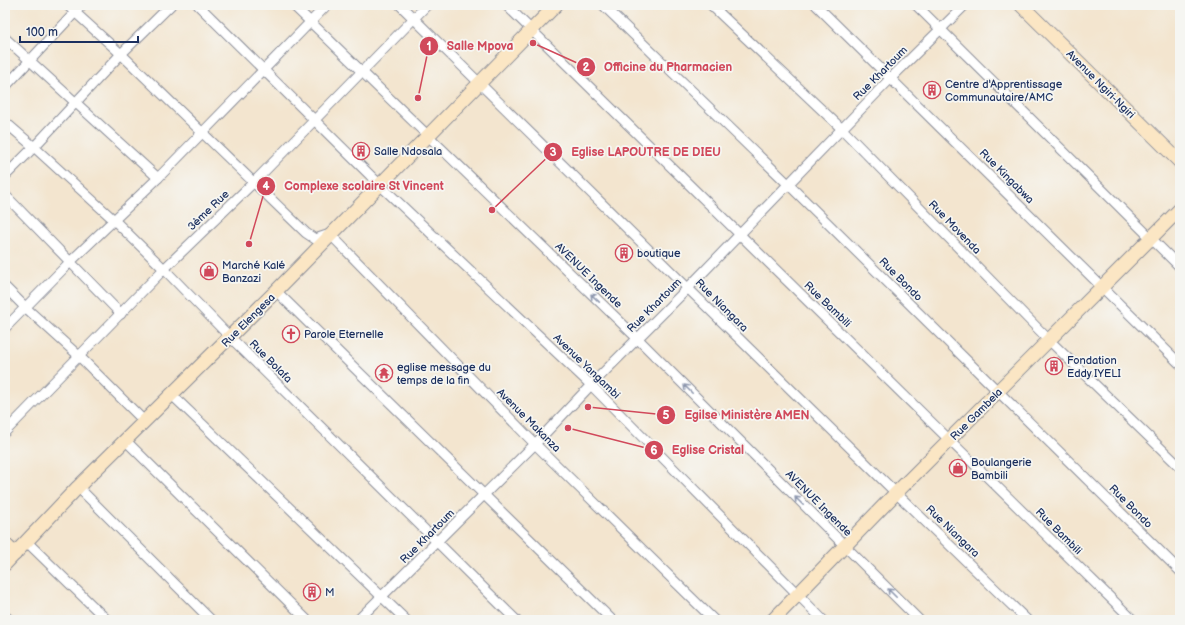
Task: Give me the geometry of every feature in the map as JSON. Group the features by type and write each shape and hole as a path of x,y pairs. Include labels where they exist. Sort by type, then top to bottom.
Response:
{"street":[{"path":"67,5 122,54 201,133 306,233 316,239 330,234"},
{"path":"5,87 82,5"},
{"path":"5,176 122,54 172,5"},
{"name":"Avenue Yangambi","path":"198,5 380,185 591,385 823,620"},
{"name":"AVENUE Ingende","path":"293,5 638,339 919,620"},
{"path":"5,328 70,262 158,178 327,5"},
{"name":"Rue Niangara","path":"400,5 1027,620"},
{"name":"3ème Rue","path":"5,432 164,269 254,182 427,5"},
{"name":"Rue Bambili","path":"506,5 1133,620"},
{"name":"Rue Elengesa","path":"5,564 78,487 276,291 330,234 556,5"},
{"name":"Rue Bondo","path":"603,5 788,184 1180,571"},
{"name":"Rue Movenda","path":"711,5 842,129 1049,340 1180,467"},
{"name":"Rue Kingabwa","path":"816,5 1180,364"},
{"path":"916,5 1180,266"},
{"name":"Rue Khartoum","path":"358,620 383,597 535,444 891,78 965,5"},
{"name":"Avenue Ngiri-Ngiri","path":"1021,5 1180,162"},
{"path":"5,38 158,178"},
{"name":"Rue Bolafa","path":"5,122 114,220 516,620"},
{"path":"5,195 121,314"},
{"name":"Rue Gambela","path":"773,620 896,493 1180,209"},
{"name":"Avenue Makanza","path":"330,234 535,444 714,620"},
{"path":"5,287 79,356 145,422"},
{"path":"276,291 612,620"},
{"path":"172,395 406,620"},
{"path":"126,441 307,620"},
{"path":"78,487 211,620"},
{"path":"27,542 107,620"},
{"path":"5,544 15,554"},
{"path":"5,616 10,620"}],"place":[{"name":"Officine du Pharmacien","path":"533,43"},
{"name":"Centre d'Apprentissage Communautaire/AMC","path":"932,90"},
{"name":"Salle Mpova","path":"418,98"},
{"name":"Salle Ndosala","path":"361,151"},
{"name":"Eglise LAPOUTRE DE DIEU","path":"492,210"},
{"name":"Complexe scolaire St Vincent","path":"249,244"},
{"name":"boutique","path":"624,253"},
{"name":"Marché Kalé Banzazi","path":"209,271"},
{"name":"Parole Eternelle","path":"291,334"},
{"name":"Fondation Eddy IYELI","path":"1054,366"},
{"name":"eglise message du temps de la fin","path":"384,373"},
{"name":"Egilse Ministère AMEN","path":"588,407"},
{"name":"Eglise Cristal","path":"568,428"},
{"name":"Boulangerie Bambili","path":"958,468"},
{"name":"M","path":"312,592"}]}
